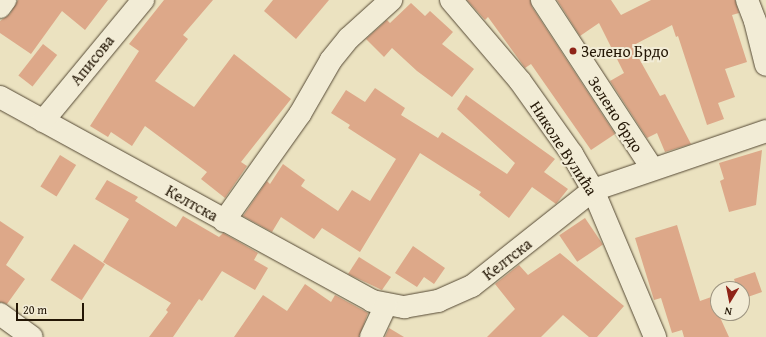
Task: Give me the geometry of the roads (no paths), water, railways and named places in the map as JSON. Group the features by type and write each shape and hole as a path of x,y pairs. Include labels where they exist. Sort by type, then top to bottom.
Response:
{"street":[{"path":"0,7 5,0"},
{"name":"Аписова","path":"43,121 142,0"},
{"path":"224,221 300,114 331,60 349,38 391,0"},
{"name":"Николе Вулића","path":"451,0 552,123 594,190 655,337"},
{"name":"Зелено брдо","path":"542,0 652,168"},
{"path":"747,0 755,20 766,65"},
{"name":"Келтска","path":"0,97 372,301 386,305 419,306 456,295 472,286 594,190 652,168 766,131"},
{"path":"371,337 386,305"},
{"path":"0,314 32,337"}],"place":[{"name":"Зелено Брдо","path":"573,51"}]}
